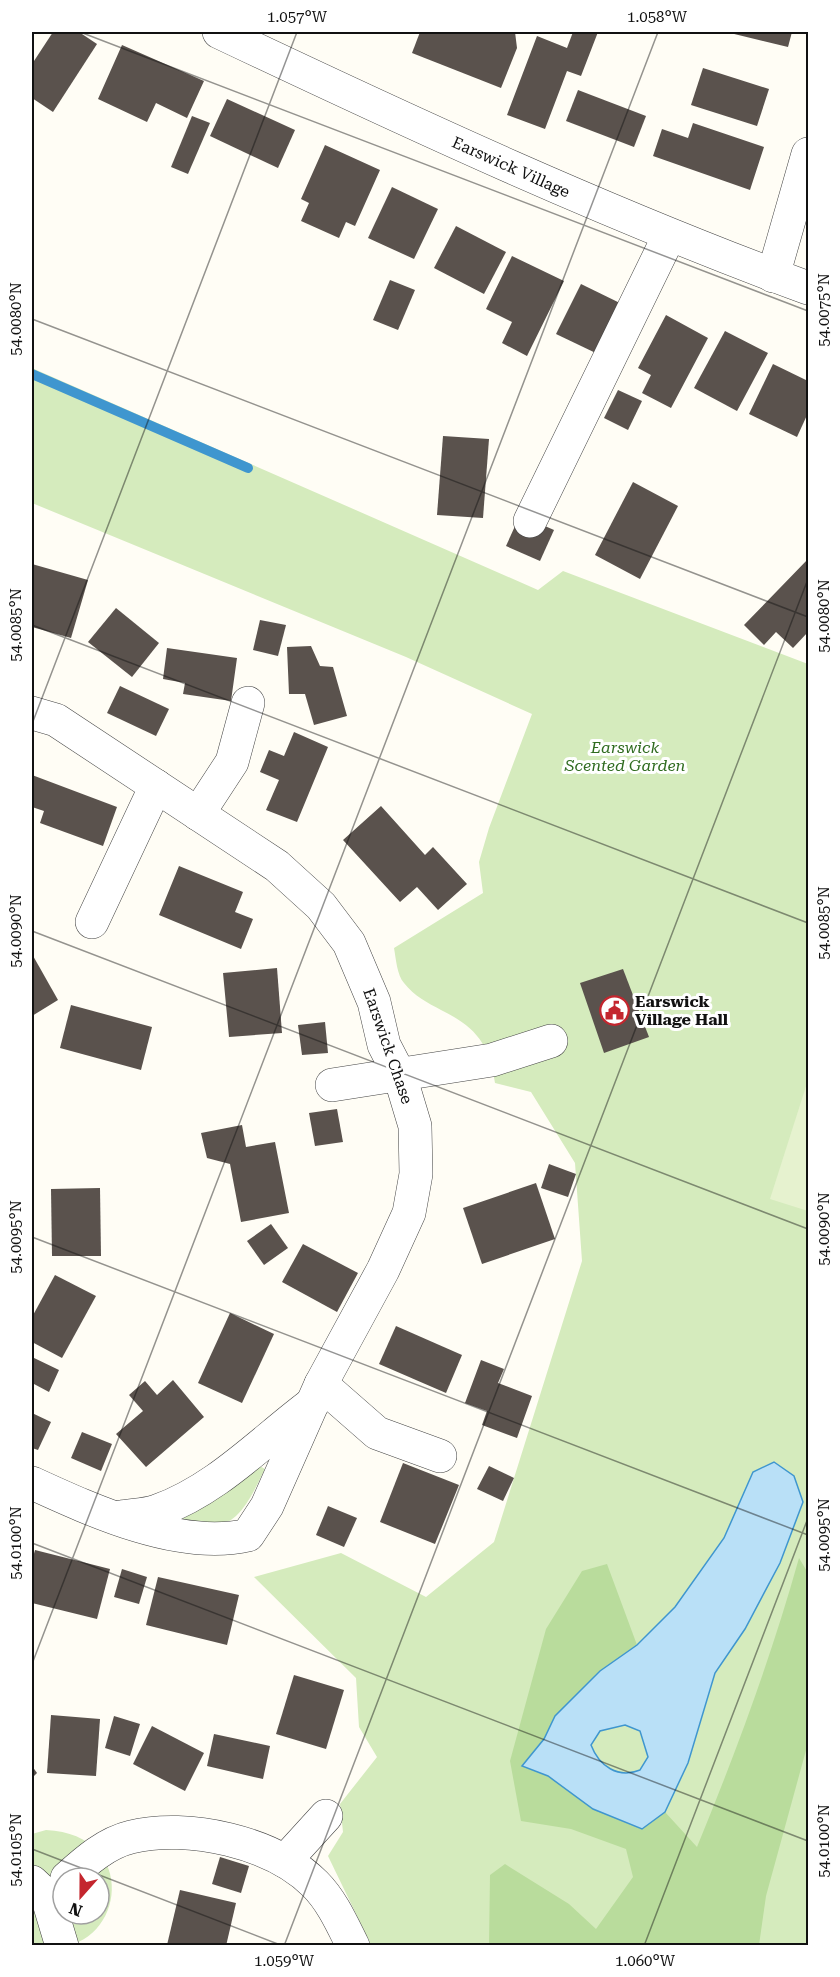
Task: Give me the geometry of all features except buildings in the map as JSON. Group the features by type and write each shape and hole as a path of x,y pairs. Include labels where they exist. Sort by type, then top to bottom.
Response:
{"street":[{"name":"Earswick Village","path":"219,32 531,177 669,236 808,288"},
{"path":"773,276 808,154"},
{"path":"530,521 669,236"},
{"path":"198,813 232,762 248,703"},
{"name":"Earswick Chase","path":"32,713 56,720 198,813 277,866 321,906 349,943 374,1002 384,1045 400,1076 415,1126 416,1174 409,1213 383,1270 318,1393 267,1506 248,1535 224,1541 111,1519 32,1484"},
{"path":"92,922 156,786"},
{"path":"332,1085 492,1060 551,1041"},
{"path":"318,1393 377,1433 440,1456"},
{"name":"Earswick Chase","path":"111,1519 156,1511 196,1492 230,1470 318,1393"},
{"path":"285,1861 326,1816"},
{"path":"77,1866 98,1851 130,1837 178,1831 236,1841 285,1861 314,1884 331,1904 353,1946"},
{"path":"59,1926 62,1946"}],"green space":[{"name":"Earswick Scented Garden","path":"32,368 538,590 563,571 808,664 808,1945 371,1945 328,1856 343,1832 340,1804 377,1757 359,1727 356,1678 254,1577 341,1553 426,1597 494,1542 582,1261 575,1163 531,1092 495,1083 485,1048 472,1031 453,1016 421,999 404,983 398,971 394,948 483,893 479,862 489,828 532,714 406,657 32,503"},
{"path":"808,1080 808,1211 770,1199"},
{"path":"256,1464 265,1469 245,1505 231,1520 209,1526 176,1520"},
{"path":"799,1558 808,1573 808,1743 766,1896 759,1945 489,1946 490,1875 505,1864 569,1904 596,1929 633,1877 626,1849 571,1829 521,1821 510,1761 546,1629 582,1571 607,1564 637,1645 600,1671 555,1716 544,1739 522,1766 548,1776 593,1809 642,1829 665,1812 697,1847 752,1704"},
{"path":"46,1830 79,1837 100,1854 106,1866 51,1866 51,1926 98,1926 86,1938 62,1946 32,1943 32,1834"}],"water":[{"path":"774,1462 794,1476 803,1502 780,1563 745,1629 715,1673 688,1763 665,1812 642,1829 593,1809 548,1776 522,1766 544,1739 555,1716 600,1671 637,1645 675,1607 724,1538 753,1472","holes":["625,1725 640,1731 648,1757 640,1770 624,1773 610,1769 599,1759 591,1745 600,1731"]}],"waterway":[{"path":"32,374 248,468"}],"place":[{"name":"Earswick Village Hall","path":"614,1010"}]}
